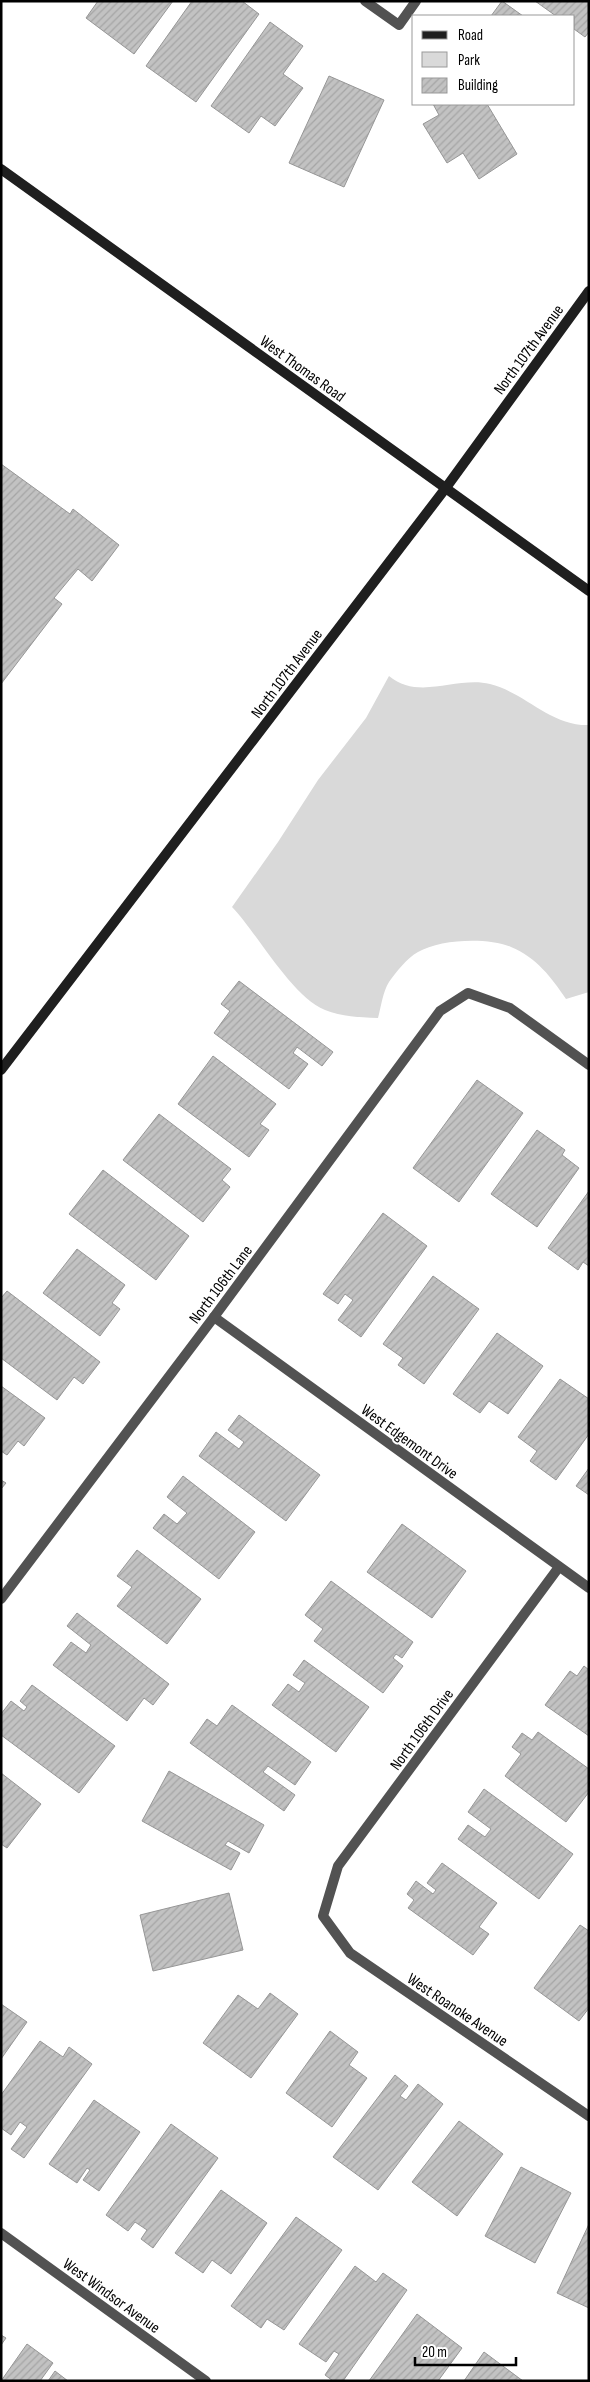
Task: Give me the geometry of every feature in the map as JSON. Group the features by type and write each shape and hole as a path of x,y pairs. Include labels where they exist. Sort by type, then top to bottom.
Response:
{"main road":[{"name":"West Thomas Road","path":"1,169 589,591"},
{"name":"North 107th Avenue","path":"1,1070 446,489 589,291"}],"street":[{"path":"365,1 399,25 416,1"},
{"name":"North 106th Lane","path":"1,1599 214,1317 440,1011 468,993 510,1008 589,1065"},
{"name":"West Edgemont Drive","path":"214,1317 589,1588"},
{"name":"North 106th Drive","path":"323,1916 338,1866 559,1567"},
{"name":"West Roanoke Avenue","path":"323,1916 350,1954 589,2116"},
{"name":"West Windsor Avenue","path":"1,2233 206,2381"}],"green space":[{"path":"389,676 413,687 477,682 490,684 515,694 562,720 575,724 589,725 589,992 566,999 555,983 536,962 511,947 490,942 451,942 439,944 418,952 399,969 387,986 378,1018 338,1014 312,1003 300,992 232,907 278,842 318,780 366,718"}],"building":[{"path":"98,1 173,1 134,54 86,18"},
{"path":"192,1 242,1 259,14 196,102 146,66"},
{"path":"502,1 522,15 492,15"},
{"path":"535,1 589,1 589,32 585,37 575,30 575,15 555,15"},
{"path":"270,22 303,46 283,74 303,88 275,126 261,116 249,133 211,106"},
{"path":"329,76 384,100 344,187 289,163"},
{"path":"434,105 488,105 517,154 479,179 463,153 447,163 423,124 439,115"},
{"path":"1,464 70,514 73,509 119,545 92,581 78,569 54,598 62,604 1,684"},
{"path":"239,981 333,1052 322,1066 297,1047 293,1053 308,1064 289,1089 214,1033 230,1011 221,1004"},
{"path":"213,1056 276,1104 260,1124 269,1130 249,1157 178,1104"},
{"path":"477,1080 523,1113 459,1202 413,1168"},
{"path":"159,1114 231,1169 222,1180 230,1187 203,1222 123,1160"},
{"path":"537,1130 565,1150 562,1155 579,1168 537,1227 491,1194"},
{"path":"103,1170 189,1236 156,1280 69,1214"},
{"path":"589,1191 589,1266 583,1262 578,1270 548,1248"},
{"path":"383,1213 427,1246 361,1337 338,1320 353,1300 345,1294 338,1304 323,1294"},
{"path":"77,1249 125,1285 112,1303 120,1309 100,1336 43,1293"},
{"path":"433,1276 479,1309 424,1384 398,1365 403,1358 383,1344"},
{"path":"7,1291 100,1362 83,1384 74,1377 57,1400 1,1358 1,1298"},
{"path":"497,1333 543,1366 508,1414 489,1401 480,1413 453,1394"},
{"path":"560,1379 589,1399 589,1434 556,1480 530,1461 537,1451 518,1437"},
{"path":"1,1386 45,1418 24,1446 18,1441 7,1455 1,1451"},
{"path":"239,1415 320,1475 286,1521 199,1456 216,1432 239,1449 244,1442 228,1430"},
{"path":"589,1468 589,1495 576,1486"},
{"path":"183,1476 255,1532 219,1579 153,1528 164,1514 177,1524 187,1513 167,1497"},
{"path":"1,1480 6,1483 1,1489"},
{"path":"402,1524 466,1571 432,1618 367,1572"},
{"path":"137,1550 201,1599 167,1644 117,1606 132,1587 117,1576"},
{"path":"331,1581 413,1642 402,1658 396,1654 393,1658 403,1666 383,1693 314,1641 323,1629 305,1615"},
{"path":"77,1613 169,1684 153,1705 144,1698 127,1721 53,1665 71,1642 86,1653 91,1645 67,1626"},
{"path":"304,1660 369,1707 336,1752 272,1705 288,1684 299,1692 305,1683 293,1675"},
{"path":"584,1666 589,1670 589,1736 545,1705 570,1671 577,1676"},
{"path":"32,1685 115,1746 79,1793 1,1735 1,1714 11,1701 24,1711 27,1707 20,1701"},
{"path":"232,1705 311,1762 295,1785 268,1766 263,1772 295,1795 284,1811 190,1743 207,1719 217,1726"},
{"path":"538,1732 589,1769 589,1792 566,1822 505,1776 521,1754 512,1747 522,1733 532,1740"},
{"path":"169,1771 264,1825 249,1853 228,1841 225,1845 240,1853 231,1870 142,1821"},
{"path":"1,1773 41,1804 7,1848 1,1844"},
{"path":"484,1789 573,1854 539,1899 458,1839 468,1825 485,1837 491,1829 468,1812"},
{"path":"442,1863 497,1903 479,1927 489,1934 473,1955 408,1908 414,1900 407,1894 416,1881 433,1894 436,1890 427,1883"},
{"path":"229,1893 243,1950 153,1971 140,1915"},
{"path":"580,1925 589,1931 589,2008 579,2021 534,1988"},
{"path":"270,1993 298,2014 251,2078 203,2043 238,1995 258,2009"},
{"path":"1,2004 27,2022 1,2059"},
{"path":"330,2031 358,2052 349,2065 367,2078 332,2127 286,2093"},
{"path":"40,2041 63,2057 69,2047 92,2064 24,2158 11,2149 27,2127 20,2122 11,2135 1,2128 1,2095"},
{"path":"395,2075 408,2086 400,2096 406,2100 418,2084 443,2104 378,2190 333,2157"},
{"path":"94,2100 140,2132 99,2191 83,2180 90,2170 87,2168 77,2183 49,2164"},
{"path":"459,2121 503,2154 457,2216 412,2182"},
{"path":"171,2124 218,2158 153,2248 141,2239 147,2230 135,2222 128,2231 106,2215"},
{"path":"521,2167 571,2193 535,2263 485,2236"},
{"path":"221,2190 267,2223 231,2274 212,2260 203,2273 175,2253"},
{"path":"296,2217 342,2250 284,2330 267,2319 261,2328 231,2306"},
{"path":"589,2224 589,2308 557,2293"},
{"path":"355,2266 376,2282 383,2273 407,2290 343,2381 333,2381 325,2375 339,2354 334,2351 326,2362 299,2344"},
{"path":"417,2314 462,2348 438,2381 369,2381"},
{"path":"1,2335 6,2338 1,2345"},
{"path":"27,2344 53,2363 40,2381 1,2381"},
{"path":"484,2352 523,2381 464,2381"},
{"path":"55,2371 68,2381 48,2381"}]}
